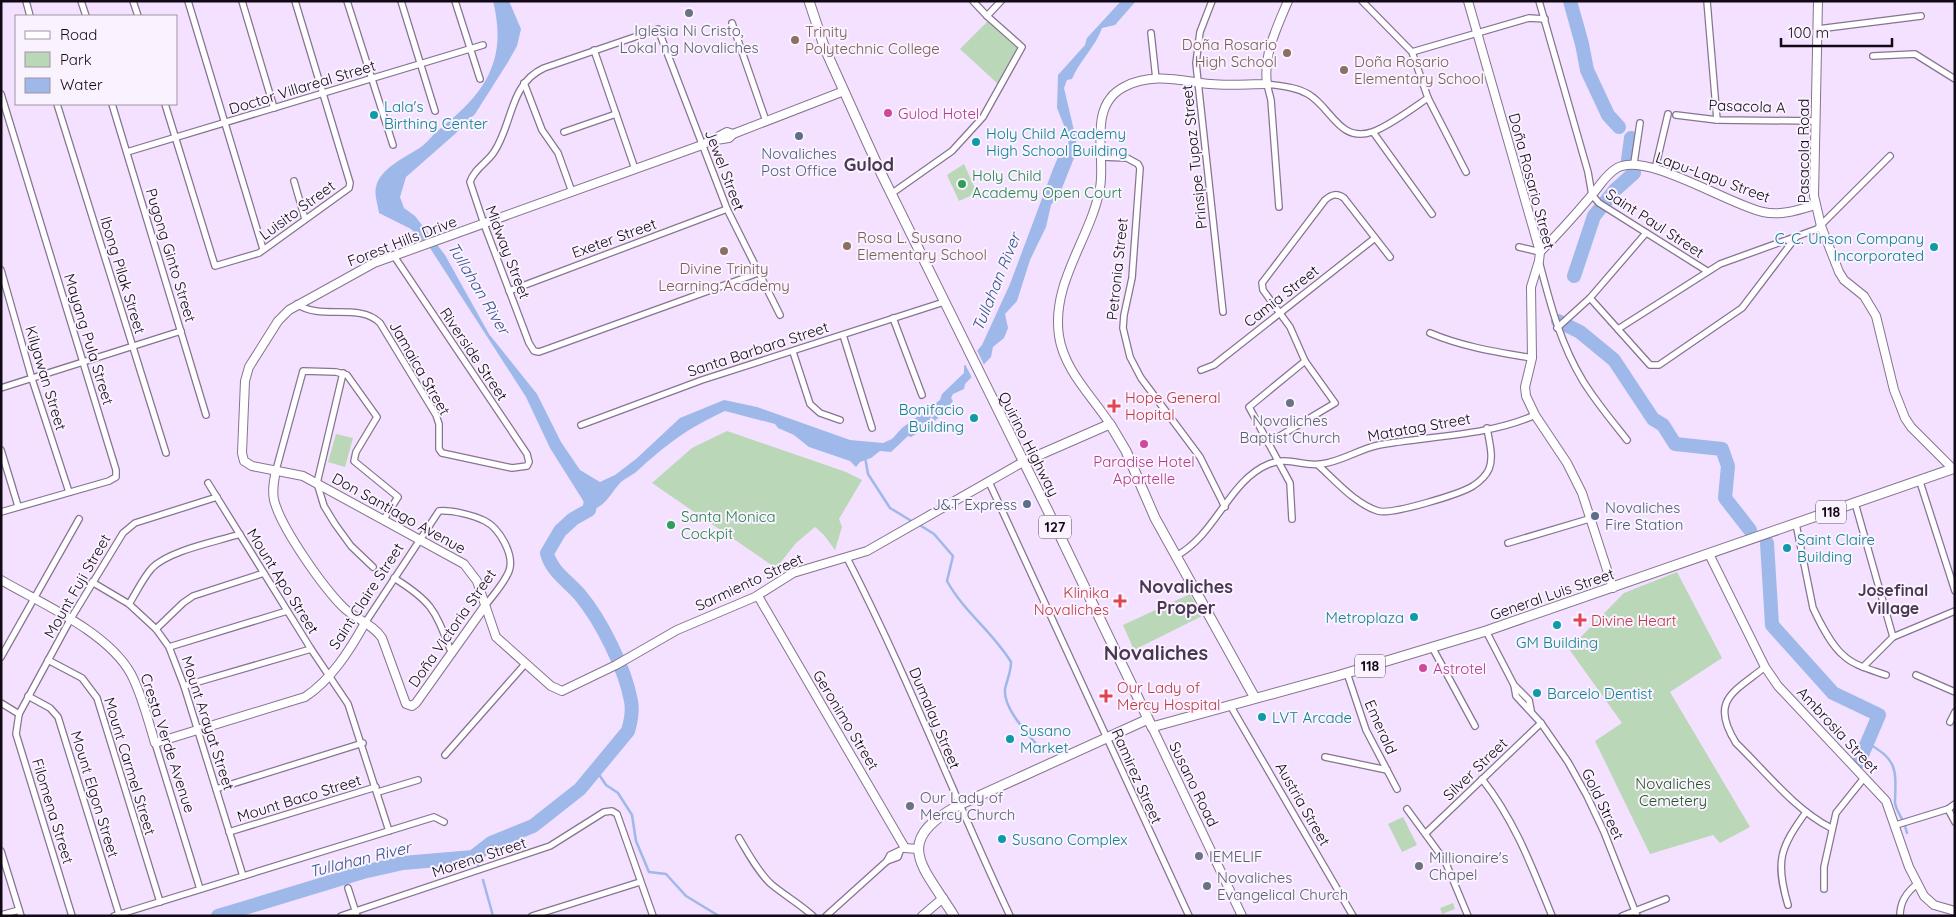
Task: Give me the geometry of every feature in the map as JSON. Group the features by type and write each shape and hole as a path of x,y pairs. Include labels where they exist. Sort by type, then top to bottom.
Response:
{"main road":[{"name":"Quirino Highway","path":"809,1 821,40 891,194 1149,724"},
{"name":"Sarmiento Street","path":"1023,462 1110,424"},
{"path":"1110,424 1126,451 1144,497 1255,698"},
{"name":"General Luis Street","path":"1149,724 1347,673 1486,630 1920,482 1954,468"},
{"path":"954,916 925,871 917,849 921,837 927,828 940,816 959,805 1106,738 1149,724"}],"street":[{"path":"26,1 30,15"},
{"path":"81,1 86,15"},
{"path":"133,1 138,15"},
{"path":"188,1 263,250"},
{"path":"242,1 274,108"},
{"name":"Luisito Street","path":"175,138 215,266 254,256 350,186 324,93 294,1"},
{"path":"347,1 393,145"},
{"path":"401,1 435,112"},
{"path":"455,1 480,79"},
{"path":"891,194 952,151 983,117 1022,46 986,16 973,1"},
{"path":"986,16 1001,1"},
{"name":"Prinsipe Tupaz Street","path":"1212,1 1197,44 1198,81 1223,312"},
{"path":"1280,207 1271,100 1266,75 1270,47 1288,1"},
{"path":"1362,1 1412,52 1428,98 1466,172"},
{"name":"Doña Rosario Street","path":"1468,1 1540,252 1540,261 1531,287 1532,358 1525,387 1526,396 1535,415 1575,476 1613,588"},
{"path":"1539,1 1588,172 1592,195"},
{"path":"1707,1 1717,120"},
{"name":"Pasacola Road","path":"1818,1 1815,206 1820,226 1844,280 1870,303 1876,316 1894,390 1905,418 1954,468"},
{"path":"1818,29 1921,16"},
{"path":"1412,52 1529,18 1545,19"},
{"path":"732,23 766,121"},
{"name":"Jewel Street","path":"594,50 658,29 727,209 780,315"},
{"path":"1152,33 1156,79"},
{"name":"Doctor Villareal Street","path":"127,152 483,45"},
{"path":"572,192 558,153 542,130 524,82 530,75 544,68 594,50 635,169"},
{"path":"1873,56 1915,54 1955,79"},
{"path":"1110,424 1065,359 1058,327 1059,303 1064,285 1100,190 1101,133 1105,105 1112,96 1124,87 1142,80 1198,81 1211,84 1267,84 1298,89 1308,94 1325,107 1341,128 1360,134 1373,132 1428,98"},
{"name":"Midway Street","path":"524,82 498,146 470,182 531,347 539,352 758,273"},
{"name":"Forest Hills Drive","path":"276,470 252,466 242,457 245,381 252,361 278,321 297,304 363,268 716,140 727,132 733,134 844,91"},
{"name":"Mayang Pula Street","path":"1,94 116,470 116,476 110,481 1,512"},
{"name":"Ibong Pilak Street","path":"57,105 166,453"},
{"name":"Pugong Ginto Street","path":"112,105 206,415"},
{"path":"165,105 175,138"},
{"path":"564,132 616,114"},
{"path":"1655,169 1668,114"},
{"name":"Pasacola A","path":"1676,115 1717,120 1816,120"},
{"path":"1634,163 1640,123"},
{"path":"1373,132 1432,214"},
{"path":"1618,329 1707,271 1737,257 1796,237 1820,226 1890,156"},
{"name":"Petronia Street","path":"1102,157 1127,158 1138,164 1140,168 1132,278 1123,321 1130,357 1141,378 1200,457 1224,507"},
{"name":"Lapu-Lapu Street","path":"1540,252 1611,172 1621,166 1634,163 1655,169 1761,212 1779,213 1815,206"},
{"path":"294,181 305,219"},
{"path":"1268,444 1335,403 1305,361 1297,338 1263,290 1262,282 1325,200 1332,195 1339,195 1344,198 1390,257"},
{"name":"Saint Paul Street","path":"1592,195 1604,207 1707,271"},
{"name":"Exeter Street","path":"509,291 727,209"},
{"path":"1557,328 1590,298 1646,233"},
{"path":"1590,298 1654,367 1660,366 1742,308 1796,237"},
{"name":"Camia Street","path":"1201,370 1214,365 1375,238"},
{"path":"1519,247 1540,252"},
{"name":"Riverside Street","path":"394,256 527,454 529,462 527,466"},
{"path":"1540,261 1557,328 1584,383 1627,440"},
{"name":"Kilyawan Street","path":"1,270 32,379 70,492"},
{"name":"Santa Barbara Street","path":"581,425 671,391 944,302"},
{"name":"Jamaica Street","path":"297,304 311,311 366,315 380,323 436,415 440,424 439,449 442,453 512,468 527,466"},
{"path":"893,318 922,395"},
{"path":"1,388 181,331"},
{"path":"1430,333 1461,344 1532,358"},
{"path":"842,335 872,428"},
{"path":"792,352 810,404 820,413 840,420"},
{"path":"1292,519 1291,486 1249,407 1305,361"},
{"path":"366,623 338,601 288,530 274,500 276,470 303,371 343,373 355,384 376,415 375,422 354,459 358,466 398,497 384,520"},
{"path":"343,373 317,483 324,506 334,524 351,546 373,567"},
{"name":"Matatag Street","path":"1278,461 1287,460 1318,465 1377,445 1513,424 1535,415"},
{"path":"1318,465 1348,492 1372,508 1380,512 1392,511 1457,494 1482,479 1489,469 1492,457 1487,428"},
{"path":"1,450 18,506"},
{"path":"1176,556 1192,547 1202,537 1224,507 1254,474 1261,468 1278,461"},
{"name":"Sarmiento Street","path":"485,606 496,637 551,686 562,691 620,663 677,630 758,596 793,573 847,558 867,550 1023,462"},
{"name":"Don Santiago Avenue","path":"276,470 295,473 317,483 420,538 470,569 477,581 485,606"},
{"name":"Ramirez Street","path":"989,482 1189,916"},
{"path":"1920,482 1955,591"},
{"name":"Mount Apo Street","path":"208,483 311,649 348,704 363,743 389,831"},
{"name":"Mount Fuji Street","path":"19,714 70,620 122,533 135,523 216,497"},
{"path":"1855,503 1893,637"},
{"name":"Saint Claire Street","path":"155,743 305,697 344,658 435,514 439,511 446,510 484,521 490,525 509,552 511,560"},
{"path":"1508,543 1590,518"},
{"path":"1,656 79,519"},
{"path":"1796,524 1818,620 1842,655 1863,667 1886,675"},
{"path":"129,604 152,568 159,562 182,552 240,534"},
{"name":"Ambrosia Street","path":"1709,554 1765,667 1787,697 1886,801 1898,825 1916,884 1924,896 1934,905 1955,911"},
{"name":"Dumalay Street","path":"847,558 896,658 959,805 1010,916"},
{"name":"Doña Victoria Street","path":"366,623 382,638 404,699 409,706 416,703 509,570 511,560"},
{"path":"156,629 193,596 264,573"},
{"path":"394,578 428,602 439,620 452,654"},
{"name":"Cresta Verde Avenue","path":"1,580 102,639 113,649 130,672 155,743 200,890"},
{"name":"Mount Arayat Street","path":"92,582 129,604 156,629 169,647 184,686 243,876"},
{"name":"Geronimo Street","path":"758,596 903,849"},
{"path":"169,647 287,611"},
{"path":"1863,667 1893,637 1955,611"},
{"name":"Gold Street","path":"1486,630 1514,685 1516,696 1541,723 1568,762 1587,796 1604,832 1636,913"},
{"path":"1432,647 1475,726"},
{"path":"184,686 311,649"},
{"name":"Mount Carmel Street","path":"48,660 82,678 97,698 160,902"},
{"path":"445,755 526,663"},
{"path":"1765,667 1728,696 1724,706 1725,721 1736,743 1806,812 1831,828"},
{"name":"Emerald","path":"1347,673 1366,730 1397,789"},
{"path":"1916,674 1955,692"},
{"name":"Mount Elgon Street","path":"28,696 50,708 58,717 117,915"},
{"path":"1,703 19,714"},
{"name":"Austria Street","path":"1230,704 1353,916"},
{"path":"1950,722 1955,712"},
{"name":"Filomena Street","path":"19,714 16,734 72,916"},
{"name":"Silver Street","path":"1426,833 1541,723"},
{"name":"Susano Road","path":"1149,724 1242,916"},
{"path":"216,789 363,743"},
{"path":"1325,757 1387,770"},
{"path":"1824,889 1824,867 1831,828 1840,805 1864,778"},
{"name":"Mount Baco Street","path":"229,832 377,789 418,780"},
{"path":"1482,780 1498,800 1516,831 1552,916"},
{"path":"1898,825 1948,809 1955,804"},
{"path":"1407,809 1426,833 1451,873 1468,916"},
{"path":"1948,809 1955,822"},
{"name":"Morena Street","path":"341,916 356,913 550,846 604,812 612,811 617,814 640,882"},
{"path":"1788,905 1780,876 1783,851 1787,838 1806,812"},
{"path":"117,915 434,817 444,822"},
{"path":"739,838 753,862 770,884 797,901 813,916"},
{"path":"826,916 888,861 890,855 903,849 917,849"},
{"path":"1,851 20,913 1,915"},
{"path":"532,916 640,882 653,916"},
{"path":"1900,916 1902,902 1906,894 1916,884"},
{"path":"348,888 356,913"},
{"path":"922,916 943,898"},
{"path":"1622,916 1636,913 1666,899"}],"green space":[{"path":"989,20 1021,46 998,84 960,49"},
{"name":"Holy Child Academy Open Court","path":"964,164 977,193 959,201 947,175"},
{"path":"727,431 846,472 862,480 839,519 842,527 835,550 824,535 815,527 796,543 776,568 652,483 692,448"},
{"path":"336,434 353,438 345,467 328,462"},
{"name":"Novaliches Cemetery","path":"1677,572 1722,658 1670,692 1750,827 1720,843 1713,835 1650,854 1595,741 1622,723 1569,649 1624,593"},
{"path":"1190,594 1202,616 1134,650 1123,625"},
{"path":"1403,817 1417,845 1402,852 1388,824"},
{"path":"1453,903 1455,909 1442,914 1440,908"}],"water":[{"path":"493,1 509,1 521,29 517,46 475,114 406,177 400,197 404,208 415,216 445,255 489,334 537,394 561,442 580,470 600,482 615,475 636,459 680,418 724,400 757,407 850,440 883,443 892,439 902,428 940,400 942,394 964,373 964,366 982,345 1010,284 1059,155 1068,145 1069,138 1057,108 1058,75 1085,45 1087,38 1121,1 1136,1 1115,25 1102,28 1072,79 1067,80 1064,88 1076,139 1076,153 1060,193 1051,205 1046,227 1030,260 1017,301 1005,314 1008,328 1004,338 993,347 991,357 965,384 964,389 953,394 951,398 953,401 935,421 931,417 923,430 911,437 908,436 891,452 880,451 871,458 860,462 856,467 850,461 809,447 794,435 778,428 775,424 725,411 699,424 678,438 622,482 603,504 589,510 550,448 526,397 430,248 411,229 379,213 376,200 376,187 378,180 383,174 394,164 424,145 437,131 456,116 480,88 489,74 495,58 497,41 497,22"}],"pier":[{"path":"976,348 985,367 973,380 964,362"}],"waterway":[{"path":"1570,1 1587,70 1608,115 1619,127"},
{"path":"1628,160 1631,138"},
{"path":"1574,276 1594,216 1615,190 1634,173 1633,165"},
{"path":"1558,321 1580,332 1614,360 1653,419 1663,425 1675,444 1722,449 1728,466 1725,498 1750,530"},
{"path":"865,457 868,474 890,508 913,522"},
{"name":"Tullahan River","path":"218,916 363,872 403,863 473,857 491,843 533,826 580,789 628,731 632,712 628,688 618,660 604,631 588,605 556,571 547,553 560,531 573,519 589,510 593,492"},
{"path":"918,524 934,534 953,556 947,581 962,603 996,641 1011,662 1005,689 1008,706 1019,723 1043,752"},
{"path":"1767,543 1772,625 1833,693 1879,715 1859,762"},
{"path":"1867,743 1885,754 1893,766 1895,773 1895,804 1903,821"},
{"path":"596,770 606,785 618,793 632,815 636,841 649,872 666,874 686,896 719,916"},
{"path":"1905,826 1907,833"},
{"path":"473,857 479,867"},
{"path":"483,880 493,916"}],"place":[{"name":"Iglesia Ni Cristo, Lokal ng Novaliches","path":"689,13"},
{"name":"Trinity Polytechnic College","path":"795,40"},
{"name":"Doña Rosario High School","path":"1287,53"},
{"name":"Doña Rosario Elementary School","path":"1344,70"},
{"name":"Gulod Hotel","path":"888,113"},
{"name":"Lala's Birthing Center","path":"374,115"},
{"name":"Novaliches Post Office","path":"799,136"},
{"name":"Holy Child Academy High School Building","path":"976,142"},
{"name":"Holy Child Academy Open Court","path":"962,184"},
{"name":"Rosa L. Susano Elementary School","path":"847,246"},
{"name":"C. C. Unson Company Incorporated","path":"1934,247"},
{"name":"Divine Trinity Learning Academy","path":"724,251"},
{"name":"Novaliches Baptist Church","path":"1290,403"},
{"name":"Hope General Hopital","path":"1114,406"},
{"name":"Bonifacio Building","path":"974,418"},
{"name":"Paradise Hotel Apartelle","path":"1144,444"},
{"name":"J&T Express","path":"1027,504"},
{"name":"Novaliches Fire Station","path":"1595,516"},
{"name":"Santa Monica Cockpit","path":"671,525"},
{"name":"Saint Claire Building","path":"1787,548"},
{"name":"Klinika Novaliches","path":"1120,601"},
{"name":"Metroplaza","path":"1414,617"},
{"name":"Divine Heart","path":"1580,620"},
{"name":"GM Building","path":"1557,625"},
{"name":"Astrotel","path":"1423,668"},
{"name":"Barcelo Dentist","path":"1537,693"},
{"name":"Our Lady of Mercy Hospital","path":"1106,696"},
{"name":"LVT Arcade","path":"1262,717"},
{"name":"Susano Market","path":"1010,739"},
{"name":"Our Lady of Mercy Church","path":"910,806"},
{"name":"Susano Complex","path":"1002,839"},
{"name":"IEMELIF","path":"1199,856"},
{"name":"Millionaire's Chapel","path":"1419,866"},
{"name":"Novaliches Evangelical Church","path":"1207,886"}],"district":[{"name":"Gulod","path":"869,164"},
{"name":"Novaliches Proper","path":"1186,596"},
{"name":"Josefinal Village","path":"1893,599"},
{"name":"Novaliches","path":"1156,652"}]}
